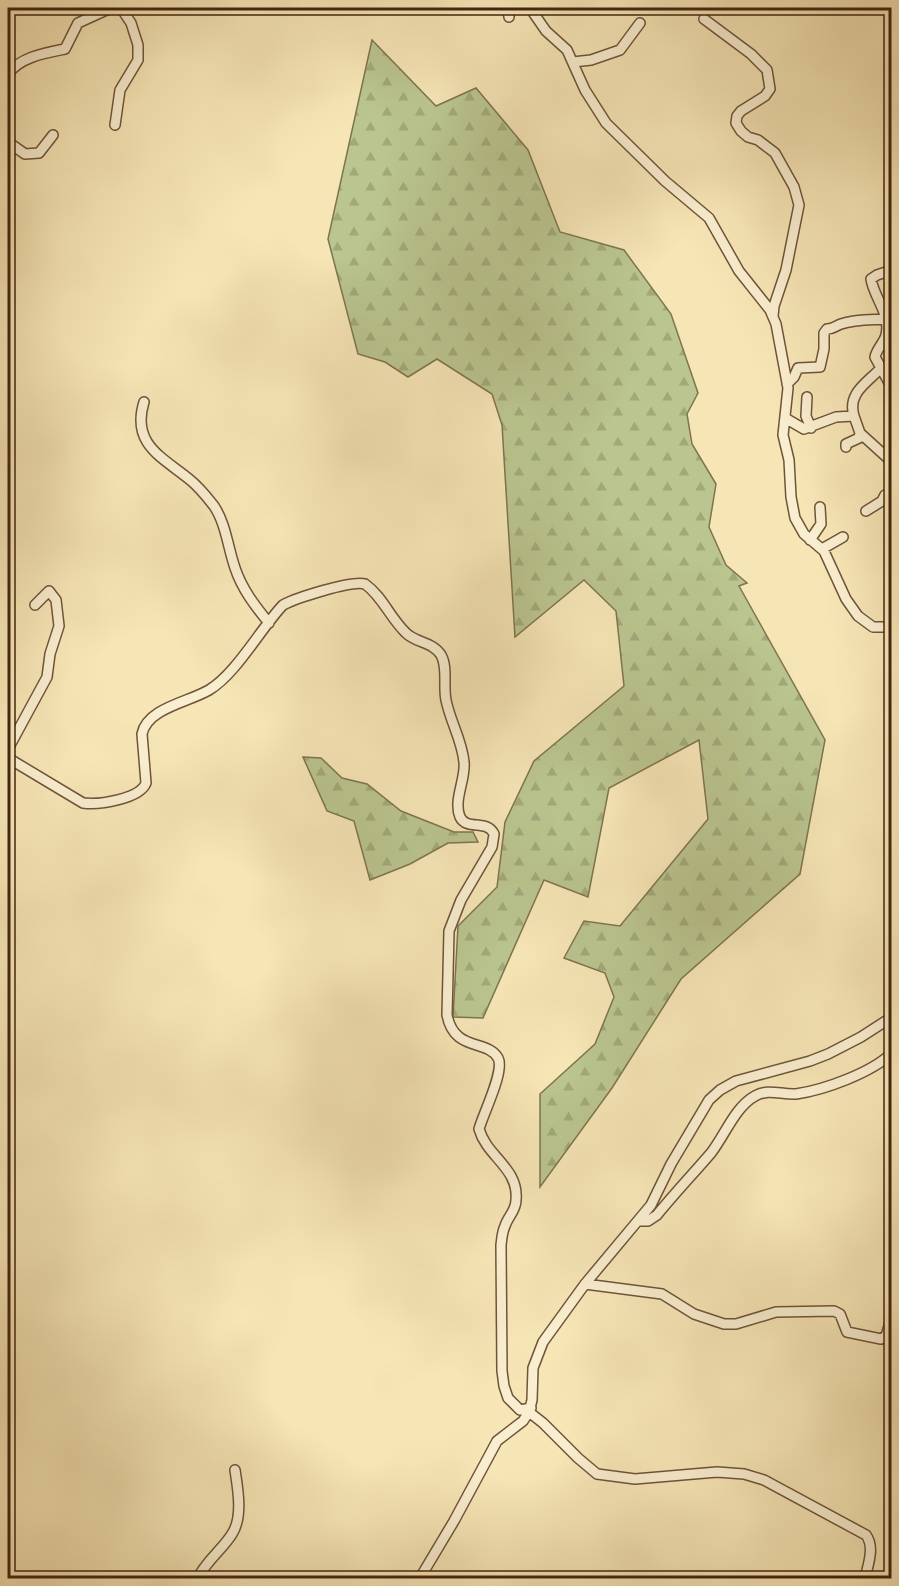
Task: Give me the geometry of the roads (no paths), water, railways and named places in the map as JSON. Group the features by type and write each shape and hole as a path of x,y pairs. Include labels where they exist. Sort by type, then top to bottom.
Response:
{"street":[{"path":"8,74 14,64 65,49 78,23 112,8 121,8 131,23 138,45 138,60 120,90 115,125"},
{"path":"530,8 546,31 567,50 585,90 606,123 664,181 709,218 740,271 773,316"},
{"path":"704,19 761,62 767,70 770,89 765,96 741,111 736,123 748,137 758,140 775,153 794,187 799,205 786,270 773,316 787,384 783,435 789,460 793,512 798,525 810,540 822,549 846,600 858,616 873,627 891,627"},
{"path":"573,62 591,60 620,50 640,23"},
{"path":"8,142 25,154 39,153 53,135"},
{"path":"891,270 877,274 871,279 888,323 886,336 876,353 877,361 891,388"},
{"path":"787,384 794,377 798,368 820,367 824,350 824,333 827,329 865,320 888,323"},
{"path":"881,368 854,395 851,406 860,433 891,459"},
{"path":"806,441 807,397"},
{"path":"144,402 139,417 150,448 164,462 190,479 215,508 235,569 250,600 269,623"},
{"path":"785,418 807,428 836,417 854,416"},
{"path":"846,447 846,444 859,438 860,433"},
{"path":"866,511 882,501 885,495 891,493"},
{"path":"810,540 821,524 820,507"},
{"path":"822,549 843,537"},
{"path":"8,758 84,803 94,804 138,793 146,783 142,734 146,723 157,713 212,688 226,675 278,611 288,603 345,585 361,582 365,584 377,594 393,619 406,633 435,648 443,660 446,700 460,740 464,762 458,806 460,817 465,823 487,826 494,834 492,848 461,900 449,931 447,1015 450,1027 457,1035 492,1052 498,1058 499,1063 498,1073 479,1130 488,1146 510,1172 516,1190 516,1202 505,1226 501,1245 502,1371 506,1392 513,1404 520,1410 530,1410 590,1469 603,1476 636,1479 724,1472 744,1474 764,1480 866,1535 870,1540 871,1551 865,1578"},
{"path":"8,749 47,678 50,654 59,626 56,600 49,591 35,605"},
{"path":"420,1578 497,1441 524,1421 530,1410 534,1368 538,1353 557,1321 651,1206 702,1110 720,1090 747,1078 828,1054 861,1037 891,1017"},
{"path":"639,1221 648,1221 657,1215 700,1166 752,1098 766,1092 791,1094 814,1090 868,1069 891,1053"},
{"path":"585,1284 662,1294 694,1314 724,1324 736,1324 776,1312 834,1311 840,1314 847,1332 879,1339 886,1336 891,1316"},
{"path":"198,1578 205,1564 235,1529 239,1494 235,1470"}]}
